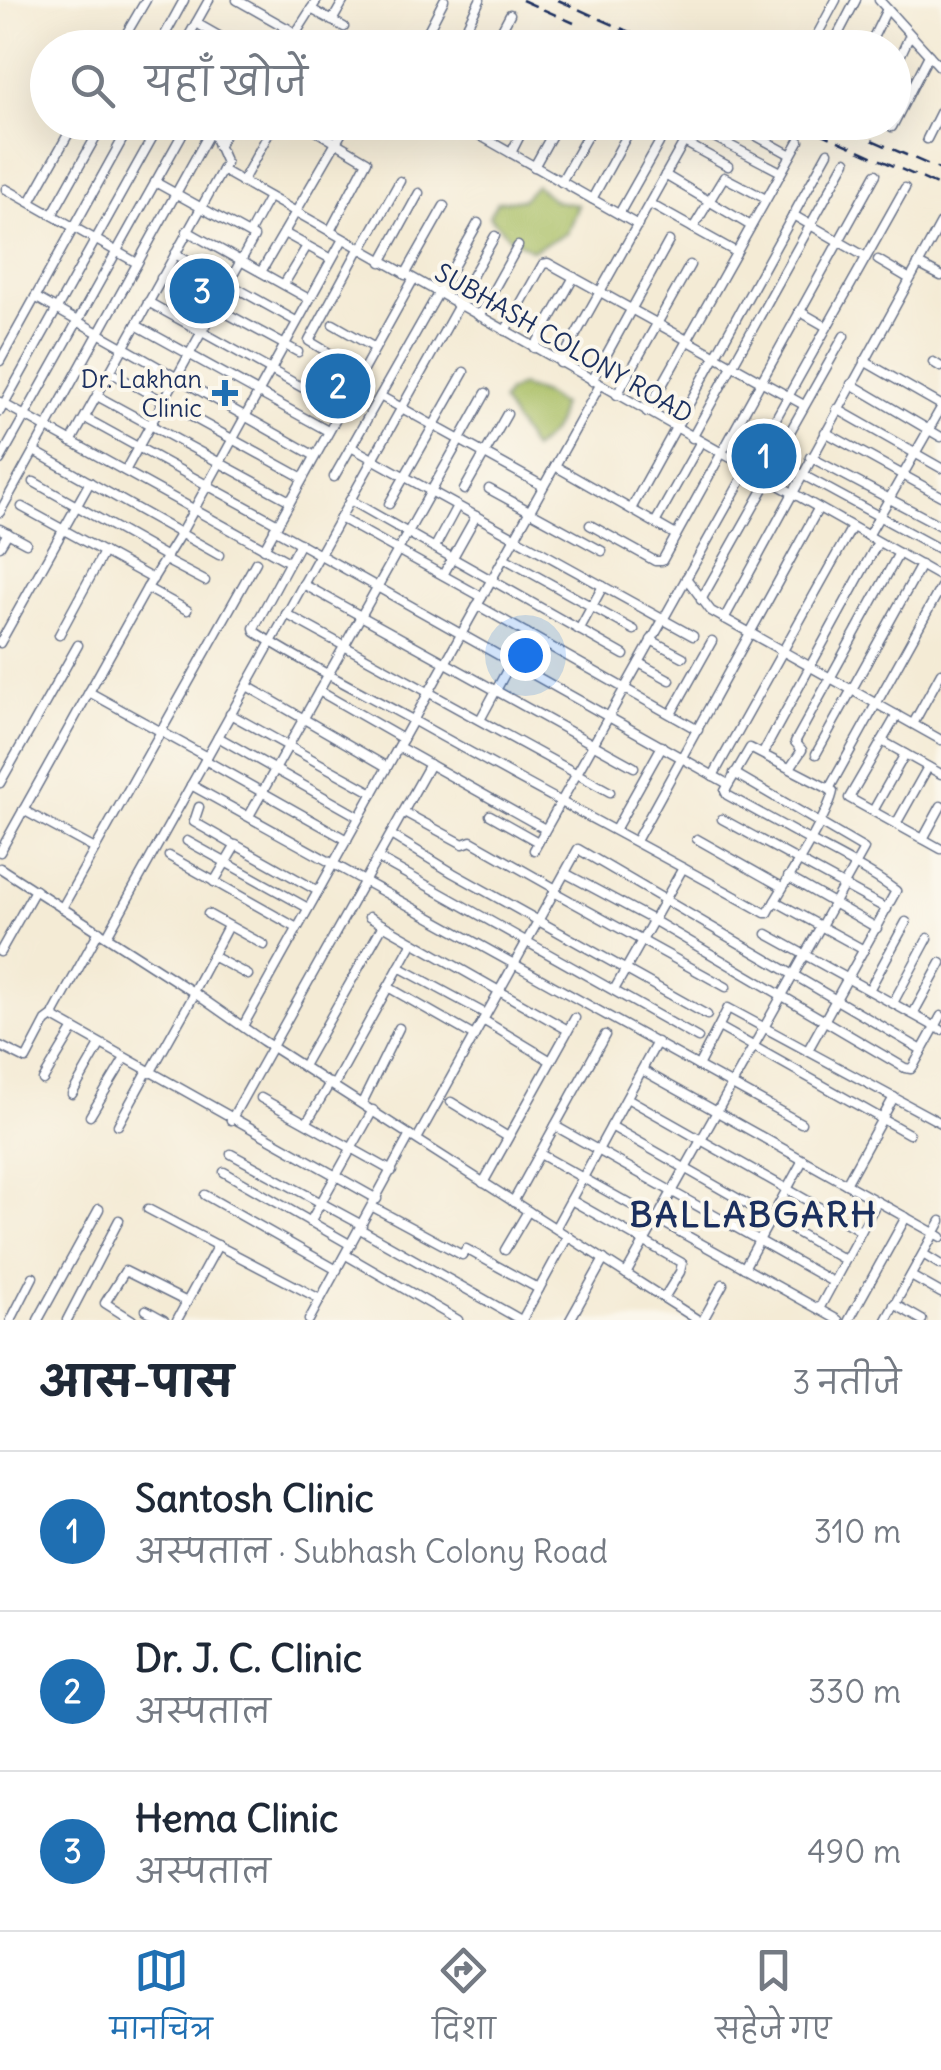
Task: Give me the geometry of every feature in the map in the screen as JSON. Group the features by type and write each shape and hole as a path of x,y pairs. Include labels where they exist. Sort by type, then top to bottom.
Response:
{"street":[{"path":"128,30 146,0"},
{"path":"168,30 184,0"},
{"path":"192,30 209,0"},
{"path":"298,30 316,0"},
{"path":"332,21 344,0"},
{"path":"428,30 444,0"},
{"path":"465,30 480,0"},
{"path":"820,30 836,0"},
{"path":"841,30 856,0"},
{"path":"878,0 906,30"},
{"path":"243,2 290,30"},
{"path":"877,30 887,9"},
{"path":"311,10 344,27"},
{"path":"502,30 510,14"},
{"path":"196,23 208,30"},
{"path":"911,35 941,68"},
{"path":"911,90 929,54"},
{"path":"927,140 941,111"},
{"path":"30,202 64,140"},
{"path":"52,215 94,140"},
{"path":"0,360 122,140"},
{"path":"150,140 1,406 289,562"},
{"path":"0,460 179,140"},
{"path":"0,512 203,140"},
{"path":"72,442 222,170 226,160 216,140"},
{"path":"218,146 222,140"},
{"path":"242,182 265,140"},
{"path":"330,231 367,161 333,140"},
{"path":"487,140 638,225"},
{"path":"511,153 518,140"},
{"path":"534,167 549,140"},
{"path":"562,182 585,140"},
{"path":"592,199 624,140"},
{"path":"560,362 685,140 728,166"},
{"path":"723,140 781,172"},
{"path":"765,140 791,154"},
{"path":"647,412 798,140"},
{"path":"260,272 337,142"},
{"path":"619,214 659,144"},
{"path":"631,509 828,152"},
{"path":"656,523 732,365 846,160"},
{"name":"SUBHASH COLONY ROAD","path":"222,170 941,577"},
{"path":"590,525 658,562 664,558 876,174"},
{"path":"665,175 751,226"},
{"path":"693,228 724,177 766,199"},
{"path":"125,471 254,237 155,182"},
{"path":"362,372 308,342 400,182"},
{"path":"490,815 536,846 905,188"},
{"path":"6,190 137,263"},
{"path":"381,262 420,192"},
{"path":"250,232 268,197"},
{"path":"650,204 736,252"},
{"path":"264,548 375,348 444,206"},
{"path":"794,215 866,256"},
{"path":"334,477 478,223"},
{"path":"724,619 941,223"},
{"path":"188,230 309,298"},
{"path":"284,233 331,259"},
{"path":"0,1046 26,1058 46,1021 54,1015 191,785 495,236"},
{"path":"0,852 152,579 182,533 343,239"},
{"path":"931,241 941,246"},
{"path":"243,1026 555,466 669,242"},
{"path":"284,284 307,246"},
{"path":"479,316 518,246"},
{"path":"174,254 296,321"},
{"path":"878,260 910,278"},
{"path":"505,331 544,262 804,406"},
{"path":"918,264 941,276"},
{"path":"616,395 690,265"},
{"path":"534,348 574,277"},
{"path":"161,278 298,352"},
{"path":"35,297 315,456"},
{"path":"148,302 341,409"},
{"path":"799,311 827,327"},
{"path":"333,324 375,348"},
{"path":"136,325 328,432"},
{"path":"758,449 777,455 844,336"},
{"path":"864,361 941,407 868,536"},
{"path":"110,372 303,478"},
{"path":"388,504 464,372"},
{"path":"851,384 941,437"},
{"path":"249,816 486,392"},
{"path":"97,396 290,501"},
{"path":"380,396 543,486"},
{"path":"837,409 941,468"},
{"path":"464,490 507,414"},
{"path":"85,418 728,784"},
{"path":"824,432 941,496"},
{"path":"351,448 693,636"},
{"path":"34,450 219,555"},
{"path":"810,457 941,526"},
{"path":"555,466 676,535"},
{"path":"801,474 941,550"},
{"path":"701,600 768,481"},
{"path":"34,482 205,581"},
{"path":"0,643 90,482"},
{"path":"490,489 602,551"},
{"path":"350,500 624,655"},
{"path":"22,506 152,579"},
{"path":"436,547 457,506"},
{"path":"636,841 818,509"},
{"path":"443,575 476,516"},
{"path":"340,518 443,575 527,633 698,730"},
{"path":"713,776 852,528"},
{"path":"0,546 4,531 26,543"},
{"path":"763,753 878,542"},
{"path":"300,543 254,630 560,804 636,841 764,914 774,901 808,840 819,822 834,794 829,789 750,748 725,794 808,840 895,890 808,1050"},
{"path":"59,635 104,552"},
{"path":"790,768 802,750 795,742 899,553"},
{"path":"504,558 634,630"},
{"path":"62,908 256,562"},
{"path":"816,754 921,566"},
{"path":"686,578 701,600 724,619 941,740"},
{"path":"303,584 634,767"},
{"path":"579,630 603,586"},
{"path":"829,789 941,587"},
{"path":"147,588 187,610"},
{"path":"286,614 610,792"},
{"path":"480,720 527,633"},
{"path":"652,640 683,657"},
{"path":"671,714 712,641"},
{"path":"0,783 78,646"},
{"path":"638,663 670,680"},
{"path":"912,724 940,678"},
{"path":"246,686 388,767"},
{"path":"319,691 430,764 545,829"},
{"path":"90,692 347,840"},
{"path":"230,714 373,793"},
{"path":"897,715 849,798 941,849"},
{"path":"218,737 359,817"},
{"path":"882,741 941,774"},
{"path":"615,830 662,746"},
{"path":"873,811 905,754"},
{"path":"232,1120 430,764"},
{"path":"896,824 928,767"},
{"path":"626,1274 863,847 734,773"},
{"path":"191,785 801,1124"},
{"path":"923,839 941,806"},
{"path":"199,807 194,822 318,891"},
{"path":"23,810 95,850"},
{"path":"404,812 463,844 471,841 726,987"},
{"path":"722,819 887,909"},
{"path":"391,834 707,1015"},
{"path":"697,838 782,887"},
{"path":"188,840 308,908"},
{"path":"214,882 234,845"},
{"path":"309,1320 578,849 922,1050"},
{"path":"169,856 298,928"},
{"path":"378,858 698,1038"},
{"path":"0,868 272,1047 701,1320 722,1284"},
{"path":"614,990 683,868"},
{"path":"565,872 908,1069 938,1028 941,1016"},
{"path":"788,877 877,928"},
{"path":"0,952 35,890"},
{"path":"774,901 864,950"},
{"path":"208,914 264,945"},
{"path":"369,917 568,1030"},
{"path":"869,990 906,922"},
{"path":"303,1066 382,925"},
{"path":"118,1125 228,926"},
{"path":"767,934 938,1028"},
{"path":"893,1004 928,938"},
{"path":"306,1122 413,942"},
{"path":"212,956 248,975"},
{"path":"913,1014 941,963"},
{"path":"400,967 551,1060"},
{"path":"388,987 474,1036"},
{"path":"698,1066 728,1008 941,1122"},
{"path":"54,1015 73,1030 337,1178 462,1255 466,1249 539,1290"},
{"path":"483,1182 575,1018"},
{"path":"719,1027 909,1134"},
{"path":"362,1103 399,1028"},
{"path":"43,1080 73,1030"},
{"path":"514,1202 605,1035"},
{"path":"556,1227 657,1042"},
{"path":"72,1094 100,1045"},
{"path":"90,1116 124,1058"},
{"path":"642,1070 938,1236"},
{"path":"846,1184 894,1097"},
{"path":"262,1098 392,1171"},
{"path":"626,1098 861,1231"},
{"path":"451,1102 508,1137"},
{"path":"310,1222 373,1110"},
{"path":"555,1126 833,1282"},
{"path":"611,1126 846,1260"},
{"path":"231,1154 522,1320 568,1236"},
{"path":"540,1154 838,1320"},
{"path":"744,1268 803,1160"},
{"path":"224,1172 351,1245"},
{"path":"205,1195 337,1270"},
{"path":"571,1200 682,1262 664,1298"},
{"path":"819,1310 877,1202"},
{"path":"38,1320 99,1209"},
{"path":"148,1209 320,1299"},
{"path":"505,1250 528,1210"},
{"path":"850,1320 906,1218"},
{"path":"67,1320 119,1220"},
{"path":"886,1320 923,1254 938,1236 941,1221"},
{"path":"177,1320 218,1245"},
{"path":"346,1254 458,1320"},
{"path":"923,1254 941,1264"},
{"path":"586,1320 572,1316 604,1260"},
{"path":"132,1320 104,1303 125,1271 187,1302"},
{"path":"911,1276 941,1293"},
{"path":"11,1320 32,1278"},
{"path":"894,1304 922,1320"},
{"path":"146,1310 164,1320"}],"green space":[{"path":"536,185 555,201 578,205 567,233 532,250 509,237 489,216 497,202 523,199"},
{"path":"520,386 561,405 552,431 533,450 502,402 507,393"}],"railway":[{"path":"522,0 574,23"},
{"path":"558,0 625,30"},
{"path":"836,140 941,187"},
{"path":"872,140 941,170"}],"place":[{"name":"Hema Clinic","path":"202,291"},
{"name":"Dr. J. C. Clinic","path":"338,386"},
{"name":"Dr. Lakhan Clinic","path":"225,393"},
{"name":"Santosh Clinic","path":"764,456"}],"district":[{"name":"BALLABGARH","path":"754,1215"}]}
